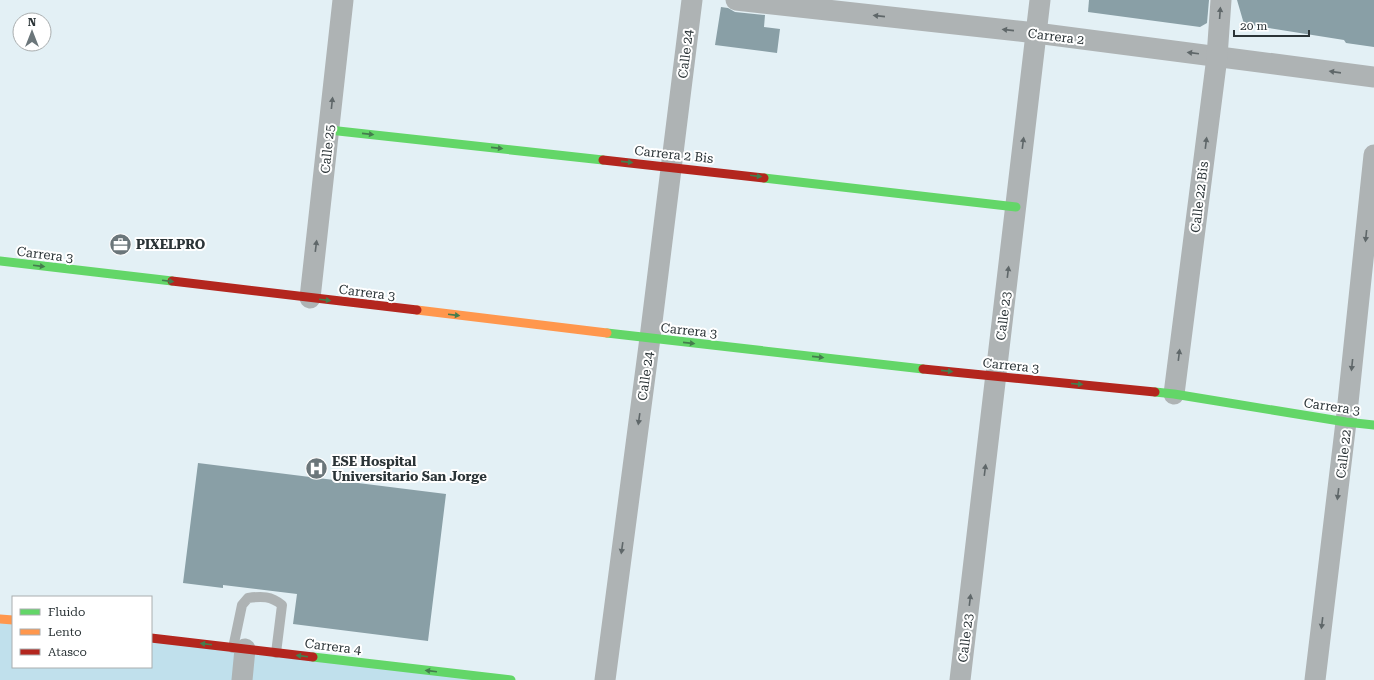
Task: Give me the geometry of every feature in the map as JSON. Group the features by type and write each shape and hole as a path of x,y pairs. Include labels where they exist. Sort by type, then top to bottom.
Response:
{"street":[{"name":"Calle 25","path":"310,298 343,0"},
{"name":"Calle 24","path":"605,680 650,338 692,0"},
{"name":"Carrera 2","path":"736,0 1036,33 1374,77"},
{"name":"Calle 23","path":"960,680 1040,0"},
{"name":"Calle 22 Bis","path":"1174,394 1217,57 1221,0"},
{"name":"Carrera 2 Bis","path":"329,130 1016,206"},
{"name":"Calle 22","path":"1316,680 1346,422 1374,155"},
{"name":"Carrera 3","path":"0,262 996,377 1174,394 1346,422 1374,425"},
{"path":"0,619 12,620"},
{"name":"Carrera 4","path":"152,638 511,680"},
{"path":"239,649 242,680"}],"lane":[{"path":"239,649 242,604 248,598 265,596 276,600 282,605 276,653"}],"shaded area":[{"path":"0,619 12,620 12,668 152,668 152,638 511,680 0,680"}],"building":[{"path":"1089,0 1209,0 1207,23 1200,27 1088,12"},
{"path":"1237,0 1374,0 1374,47 1346,43 1344,40 1244,24"},
{"path":"721,7 728,8 735,12 765,15 764,27 780,29 777,53 715,45"},
{"path":"198,463 446,494 428,641 293,624 297,594 223,585 223,588 183,583"}],"traffic: fast":[{"path":"329,130 603,160"},
{"path":"764,178 1016,207"},
{"path":"0,261 172,281"},
{"path":"607,333 923,369"},
{"path":"1155,392 1346,422 1374,425"},
{"path":"313,657 511,680"}],"traffic: slow":[{"path":"417,310 607,333"},
{"path":"0,619 12,620"}],"traffic: jam":[{"path":"603,160 764,178"},
{"path":"172,281 417,310"},
{"path":"923,369 1155,392"},
{"path":"152,638 313,657"}],"place":[{"name":"PIXELPRO","path":"121,244"},
{"name":"ESE Hospital Universitario San Jorge","path":"316,468"}]}
